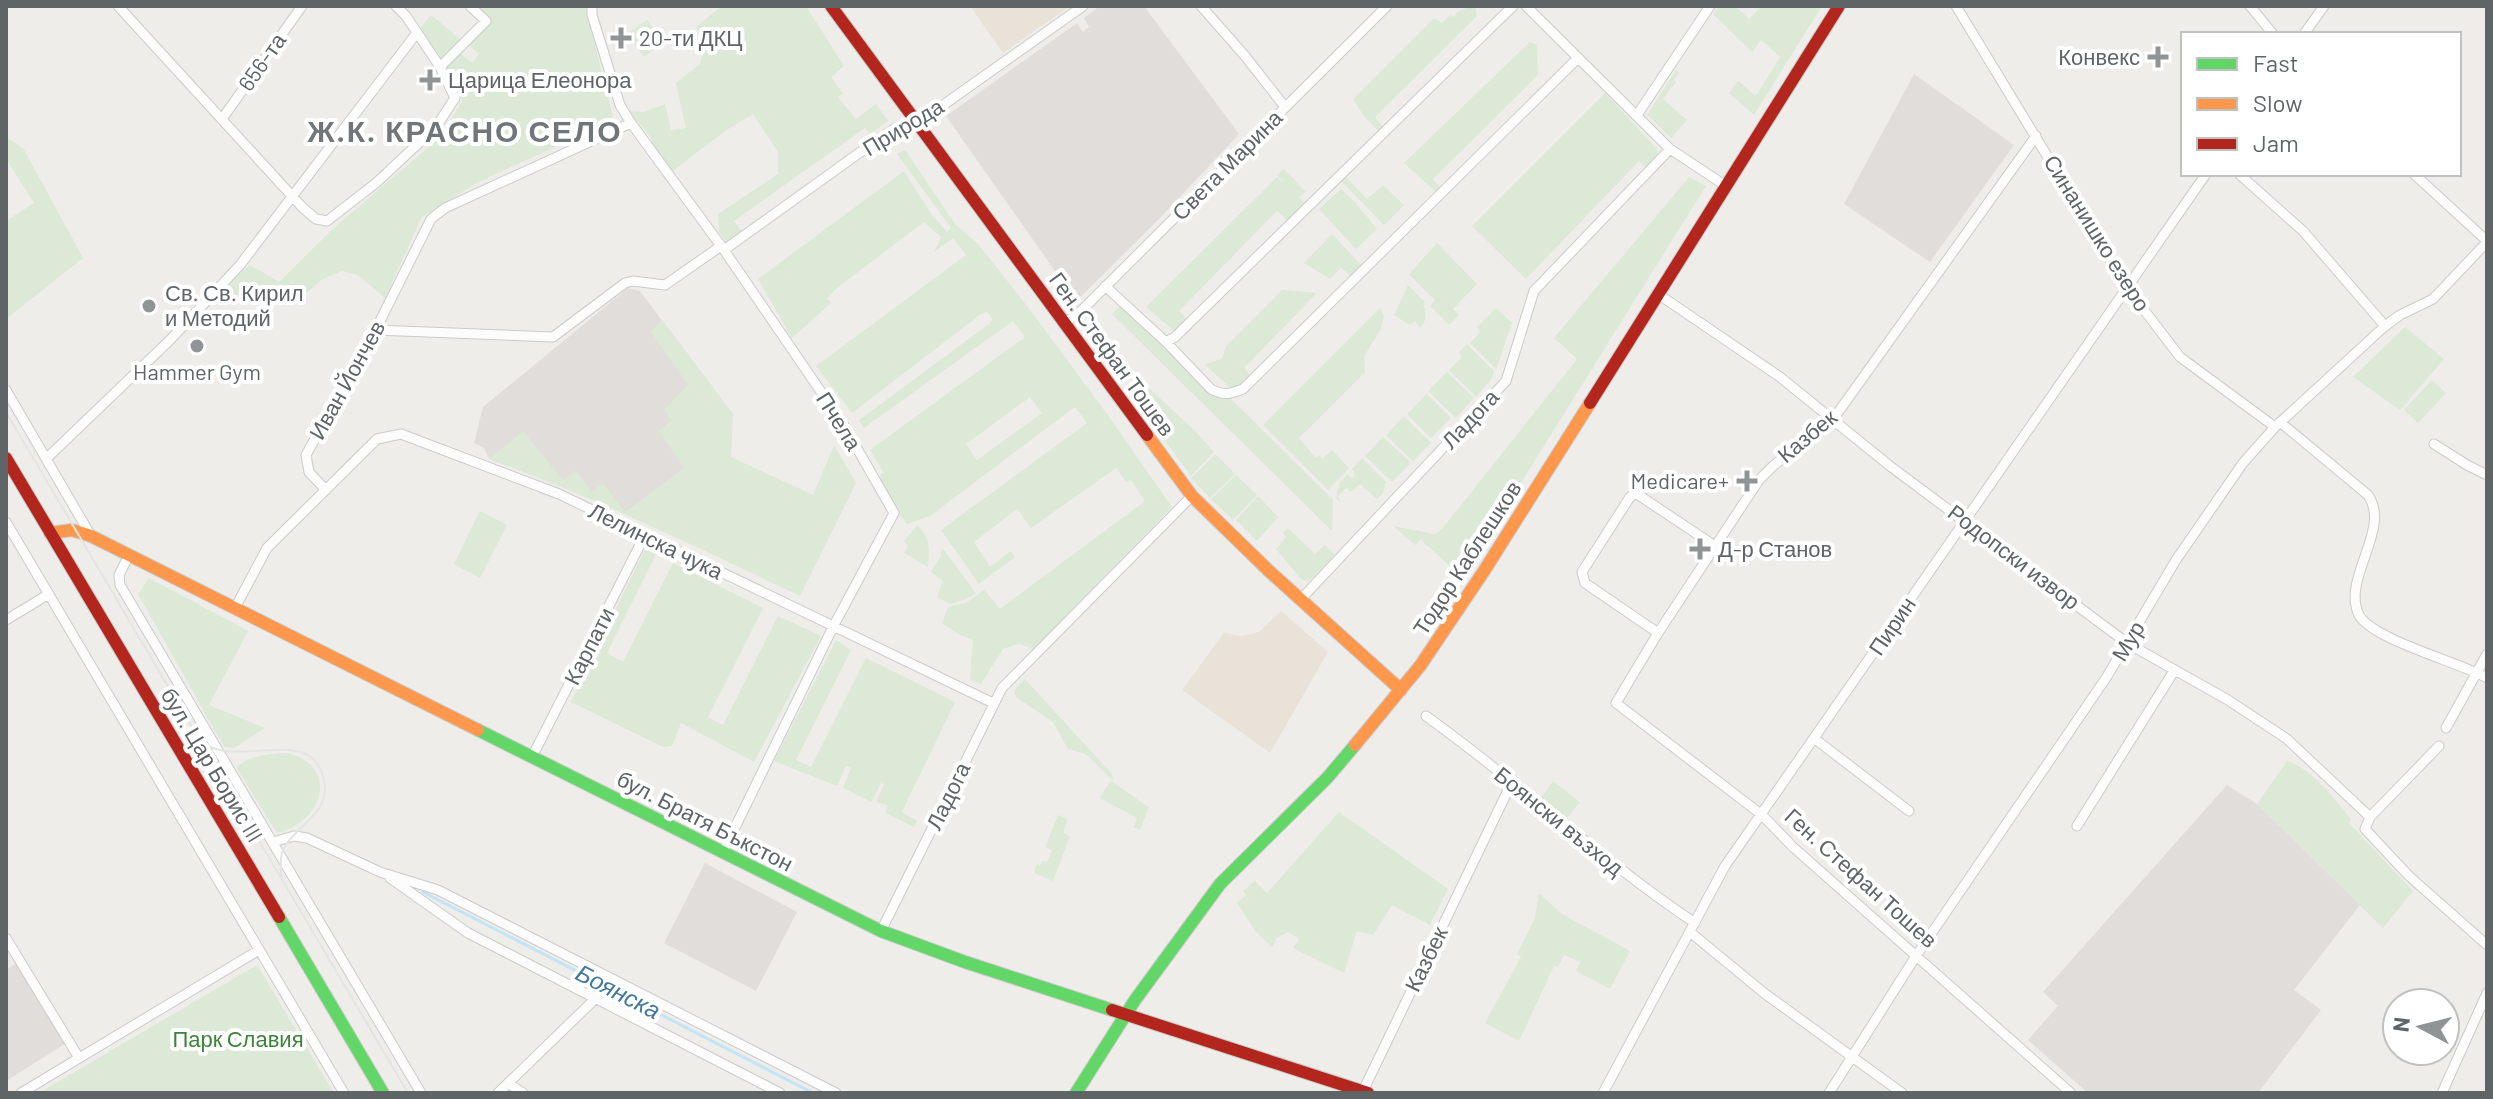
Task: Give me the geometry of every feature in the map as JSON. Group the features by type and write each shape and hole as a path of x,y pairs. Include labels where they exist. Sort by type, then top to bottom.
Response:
{"street":[{"path":"118,6 291,195 316,219 327,221 376,183 436,127 455,98 440,67 396,6"},
{"name":"656-та","path":"222,119 302,6"},
{"path":"440,67 486,21 470,6"},
{"name":"Пчела","path":"592,6 592,15 620,105 843,424 894,513 833,627 723,852"},
{"name":"Ген. Стефан Тошев","path":"831,6 1192,496 1401,690"},
{"name":"Природа","path":"375,330 553,337 617,286 633,281 665,285 880,138 932,113 1083,6"},
{"path":"1201,6 1285,107"},
{"name":"Света Марина","path":"1065,323 1387,6"},
{"path":"1166,342 1175,337 1513,6"},
{"path":"1526,6 1670,149 1726,186"},
{"path":"1637,115 1710,6"},
{"name":"Тодор Каблешков","path":"1076,1093 1169,950 1220,884 1328,777 1420,666 1484,571 1839,6"},
{"name":"Синанишко езеро","path":"1957,6 2128,289 2180,357 2278,425 2368,495 2375,504 2375,519 2354,597 2362,620 2381,633 2482,675"},
{"path":"2250,6 2271,32"},
{"path":"2305,32 2324,6"},
{"path":"46,459 170,340 240,265 416,34"},
{"path":"1105,286 1211,389 1230,395 1243,389 1578,58"},
{"name":"Иван Йончев","path":"326,490 309,472 306,455 375,330 431,219 445,208 483,189 631,123"},
{"name":"Казбек","path":"1616,703 1658,633 1765,472 1834,418 2036,136"},
{"name":"Ладога","path":"1301,599 1506,381 1534,291 1670,149"},
{"name":"Пирин","path":"1603,1093 1725,866 2205,176"},
{"path":"2241,176 2303,231 2385,326"},
{"path":"2416,176 2487,242"},
{"name":"Мур","path":"1829,1093 1916,956 2104,681 2184,548 2243,463 2278,425 2385,326 2433,299 2487,242"},
{"name":"Родопски извор","path":"1658,294 1779,376 1890,466 2127,643 2228,700 2287,739 2370,817"},
{"path":"6,390 91,536"},
{"name":"Лелинска чука","path":"326,490 377,439 401,434 559,494 993,703"},
{"path":"2434,444 2487,475"},
{"name":"бул. Цар Борис III","path":"6,458 383,1093"},
{"path":"235,608 267,548 326,490"},
{"path":"1658,633 1582,579 1582,572 1630,497 1635,493 1715,546"},
{"name":"Ладога","path":"881,931 993,703 1009,678 1192,496"},
{"path":"6,522 344,1093"},
{"name":"бул. Братя Бъкстон","path":"50,533 72,530 91,536 881,931 965,962 1360,1092"},
{"name":"Карпати","path":"532,757 645,535"},
{"name":"бул. Цар Борис III","path":"129,555 119,575 120,585 421,1093"},
{"path":"6,620 49,594"},
{"path":"2446,728 2482,675 2487,654"},
{"path":"2077,826 2174,671"},
{"name":"Ген. Стефан Тошев","path":"1616,703 1762,815 1793,847 2071,1093"},
{"name":"Боянски възход","path":"1426,716 1693,927 1764,993 1902,1093"},
{"path":"1815,739 1909,811"},
{"path":"2439,746 2370,817 2365,829 2409,876 2487,945"},
{"name":"Казбек","path":"1360,1092 1511,784"},
{"path":"273,842 294,836 307,838 380,872 438,890 836,1093"},
{"path":"380,872 468,933 780,1093"},
{"path":"6,938 79,1058"},
{"path":"21,1093 259,950"},
{"path":"2442,1093 2487,993"},
{"path":"498,1093 596,998"},
{"path":"508,1083 523,1093"}],"shaded area":[{"path":"970,6 1070,6 1003,53"},
{"path":"1100,6 1144,6 1239,134 1076,301 946,116 1077,23 1083,32 1089,27 1084,18"},
{"path":"1914,74 2014,145 1930,262 1844,204"},
{"path":"628,288 640,291 733,414 643,521 489,459 484,448 474,443 483,407"},
{"path":"1281,611 1328,652 1270,753 1182,690 1224,633 1242,636 1259,632"},
{"path":"2227,785 2257,804 2360,905 2294,990 2321,1010 2258,1093 2088,1093 2028,1040 2058,1006 2043,992"},
{"path":"705,863 797,912 756,991 664,943"},
{"path":"17,963 65,1044 6,1081 6,970"}],"green space":[{"path":"478,6 585,6 613,117 606,124 478,182 422,217 385,298 358,275 342,271 321,280 299,300 285,304 270,293 246,289 232,298 224,286 250,265 279,282 337,225 443,135 462,101 446,66 460,53 472,63 479,54 468,44 490,21"},
{"path":"722,6 806,6 844,66 831,77 843,93 838,97 856,119 876,104 888,121 870,134 865,128 734,221 742,232 726,242 719,232 718,214 778,174 778,152 753,114 670,173 651,143 652,139 629,111 644,112 665,104 671,130 686,128 676,83 700,64 706,41 696,27"},
{"path":"1466,6 1475,6 1477,16 1375,117 1384,128 1379,132 1353,99 1434,18 1442,23"},
{"path":"1718,6 1735,6 1749,19 1762,6 1822,6 1754,115 1729,93 1738,81 1756,96 1780,57 1761,40 1752,52 1713,14"},
{"path":"431,15 460,39 441,60 419,30"},
{"path":"647,20 664,42 644,57 627,34"},
{"path":"1530,42 1537,45 1538,75 1433,179 1441,189 1437,193 1404,163"},
{"path":"1676,70 1679,73 1674,80 1676,82 1663,99 1687,120 1671,138 1647,115"},
{"path":"1605,93 1657,149 1658,155 1646,167 1639,161 1526,279 1472,226"},
{"path":"6,137 23,148 83,258 6,319 6,221 34,203 6,159"},
{"path":"905,150 955,224 979,245 1031,311 1172,507 1034,649 1019,644 1003,649 981,684 970,679 973,640 942,623 948,607 966,603 984,590 1000,609 1145,501 1131,480 1126,482 1116,468 1031,528 1017,509 974,542 990,567 1011,551 1015,557 979,584 941,530 1087,423 1075,407 930,516 907,524 881,489 877,480 883,472 870,450 1025,337 1013,321 864,428 859,420 992,320 987,312 981,314 852,413 816,366 966,255 953,238 934,252 941,237 924,222 837,288 827,298 831,303 792,338 758,279 904,171 932,215 947,232 951,228 897,154","holes":["1030,397 1042,413 977,460 966,444"]},
{"path":"1284,169 1306,192 1299,197 1305,203 1287,220 1277,211 1179,311 1186,319 1173,330 1146,307 1277,177 1285,184 1277,175"},
{"path":"1344,175 1367,199 1383,185 1404,205 1384,225 1340,180"},
{"path":"1689,177 1706,186 1462,577 1421,540 1415,545 1393,526 1434,534 1442,529 1577,359 1554,338"},
{"path":"1341,189 1377,229 1356,249 1319,209"},
{"path":"1332,234 1363,267 1353,277 1341,268 1330,279 1304,263"},
{"path":"1437,243 1477,284 1453,309 1459,315 1449,325 1430,306 1435,300 1409,274"},
{"path":"1408,285 1425,302 1425,319 1420,328 1415,321 1410,325 1394,315"},
{"path":"1282,290 1317,293 1244,368 1251,376 1240,387 1232,389 1204,364 1222,359 1226,346"},
{"path":"1122,304 1209,392 1229,397 1333,500 1332,531 1112,314"},
{"path":"1380,308 1384,316 1381,329 1364,356 1365,372 1299,438 1316,458 1319,455 1322,459 1332,450 1349,468 1328,490 1263,425"},
{"path":"1496,308 1512,323 1496,369 1470,343 1480,332 1477,327"},
{"path":"662,320 733,414 731,457 813,495 834,445 856,483 800,596 685,541 489,459 523,431 563,480 576,470 592,492 603,483 625,512 684,468 659,431 671,420 664,410 688,385 651,332"},
{"path":"2405,327 2444,359 2400,410 2353,377"},
{"path":"1467,344 1494,371 1476,397 1449,370 1462,357 1459,352"},
{"path":"1447,372 1474,398 1456,418 1428,391"},
{"path":"2432,380 2446,393 2418,423 2404,410"},
{"path":"1150,389 1214,452 1191,476 1135,400"},
{"path":"1427,394 1451,418 1431,438 1407,414"},
{"path":"1404,416 1431,443 1413,461 1386,435"},
{"path":"1383,437 1411,463 1392,482 1365,456"},
{"path":"1215,454 1235,474 1210,498 1191,478"},
{"path":"1362,458 1386,482 1383,493 1377,499 1360,484 1351,492 1346,488 1338,496 1341,503 1336,498 1340,482 1347,475 1355,476 1352,469"},
{"path":"1236,475 1257,495 1233,520 1211,499"},
{"path":"1258,496 1278,517 1257,541 1236,520"},
{"path":"480,511 507,525 480,578 454,564"},
{"path":"917,525 927,539 928,567 904,553 908,546 904,541"},
{"path":"1288,528 1315,554 1325,545 1335,555 1309,581 1302,580 1276,549 1286,537 1283,533"},
{"path":"645,549 656,554 607,653 623,662 673,563 763,608 708,717 723,725 778,616 821,636 754,762 681,723 672,746 663,747 571,702"},
{"path":"941,549 976,593 950,604 937,597 943,581 931,572 941,556"},
{"path":"149,578 248,631 209,705 265,728 234,748 224,747 138,594"},
{"path":"836,640 851,650 796,760 811,767 866,658 955,702 902,812 917,821 914,827 885,813 888,805 876,802 884,784 881,783 871,802 843,788 851,768 846,766 837,786 774,761"},
{"path":"1025,679 1112,774 1113,781 1086,754 1068,749 1053,722 1016,697 1014,691"},
{"path":"287,753 304,760 314,769 320,781 320,794 306,818 277,833 236,767 254,758"},
{"path":"2287,761 2304,770 2322,786 2351,819 2349,823 2413,891 2383,928 2257,804"},
{"path":"1110,781 1149,807 1140,830 1134,827 1137,818 1100,798"},
{"path":"1553,781 1580,802 1567,818 1540,799"},
{"path":"1339,812 1448,889 1430,925 1392,905 1373,935 1357,931 1344,973 1293,948 1299,939 1288,932 1277,938 1272,947 1256,932 1237,903 1246,895 1243,891 1255,881 1267,893"},
{"path":"1058,815 1068,819 1063,833 1070,836 1053,881 1034,873 1037,864 1040,866 1042,861 1047,862 1052,850 1045,847"},
{"path":"1539,893 1562,914 1630,951 1610,989 1576,971 1580,962 1564,955 1558,967 1554,966 1519,1041 1485,1023 1521,957 1517,954 1535,918"},
{"name":"Парк Славия","path":"257,965 334,1093 39,1093"}],"waterway":[{"name":"Боянска","path":"423,892 813,1093"}],"tram line":[{"path":"6,412 408,1093"},
{"path":"201,741 216,749 234,752 293,751 308,755 320,767 325,788 321,806 284,848 282,879"}],"traffic: fast":[{"path":"478,730 881,931 1112,1010"},
{"path":"1076,1093 1135,1000 1220,884 1328,777 1355,745"},
{"path":"279,917 383,1093"}],"traffic: slow":[{"path":"1355,745 1420,666 1590,403"},
{"path":"1147,435 1192,496 1269,571 1401,690"},
{"path":"50,533 72,530 91,536 478,730"}],"traffic: jam":[{"path":"831,6 1147,435"},
{"path":"1590,403 1839,6"},
{"path":"6,458 279,917"},
{"path":"1112,1010 1368,1093"}],"place":[{"name":"20-ти ДКЦ","path":"621,38"},
{"name":"Конвекс","path":"2158,57"},
{"name":"Царица Елеонора","path":"430,80"},
{"name":"Св. Св. Кирил и Методий","path":"149,306"},
{"name":"Hammer Gym","path":"197,346"},
{"name":"Medicare+","path":"1747,481"},
{"name":"Д-р Станов","path":"1700,549"}],"district":[{"name":"Ж.К. КРАСНО СЕЛО","path":"465,132"}]}
